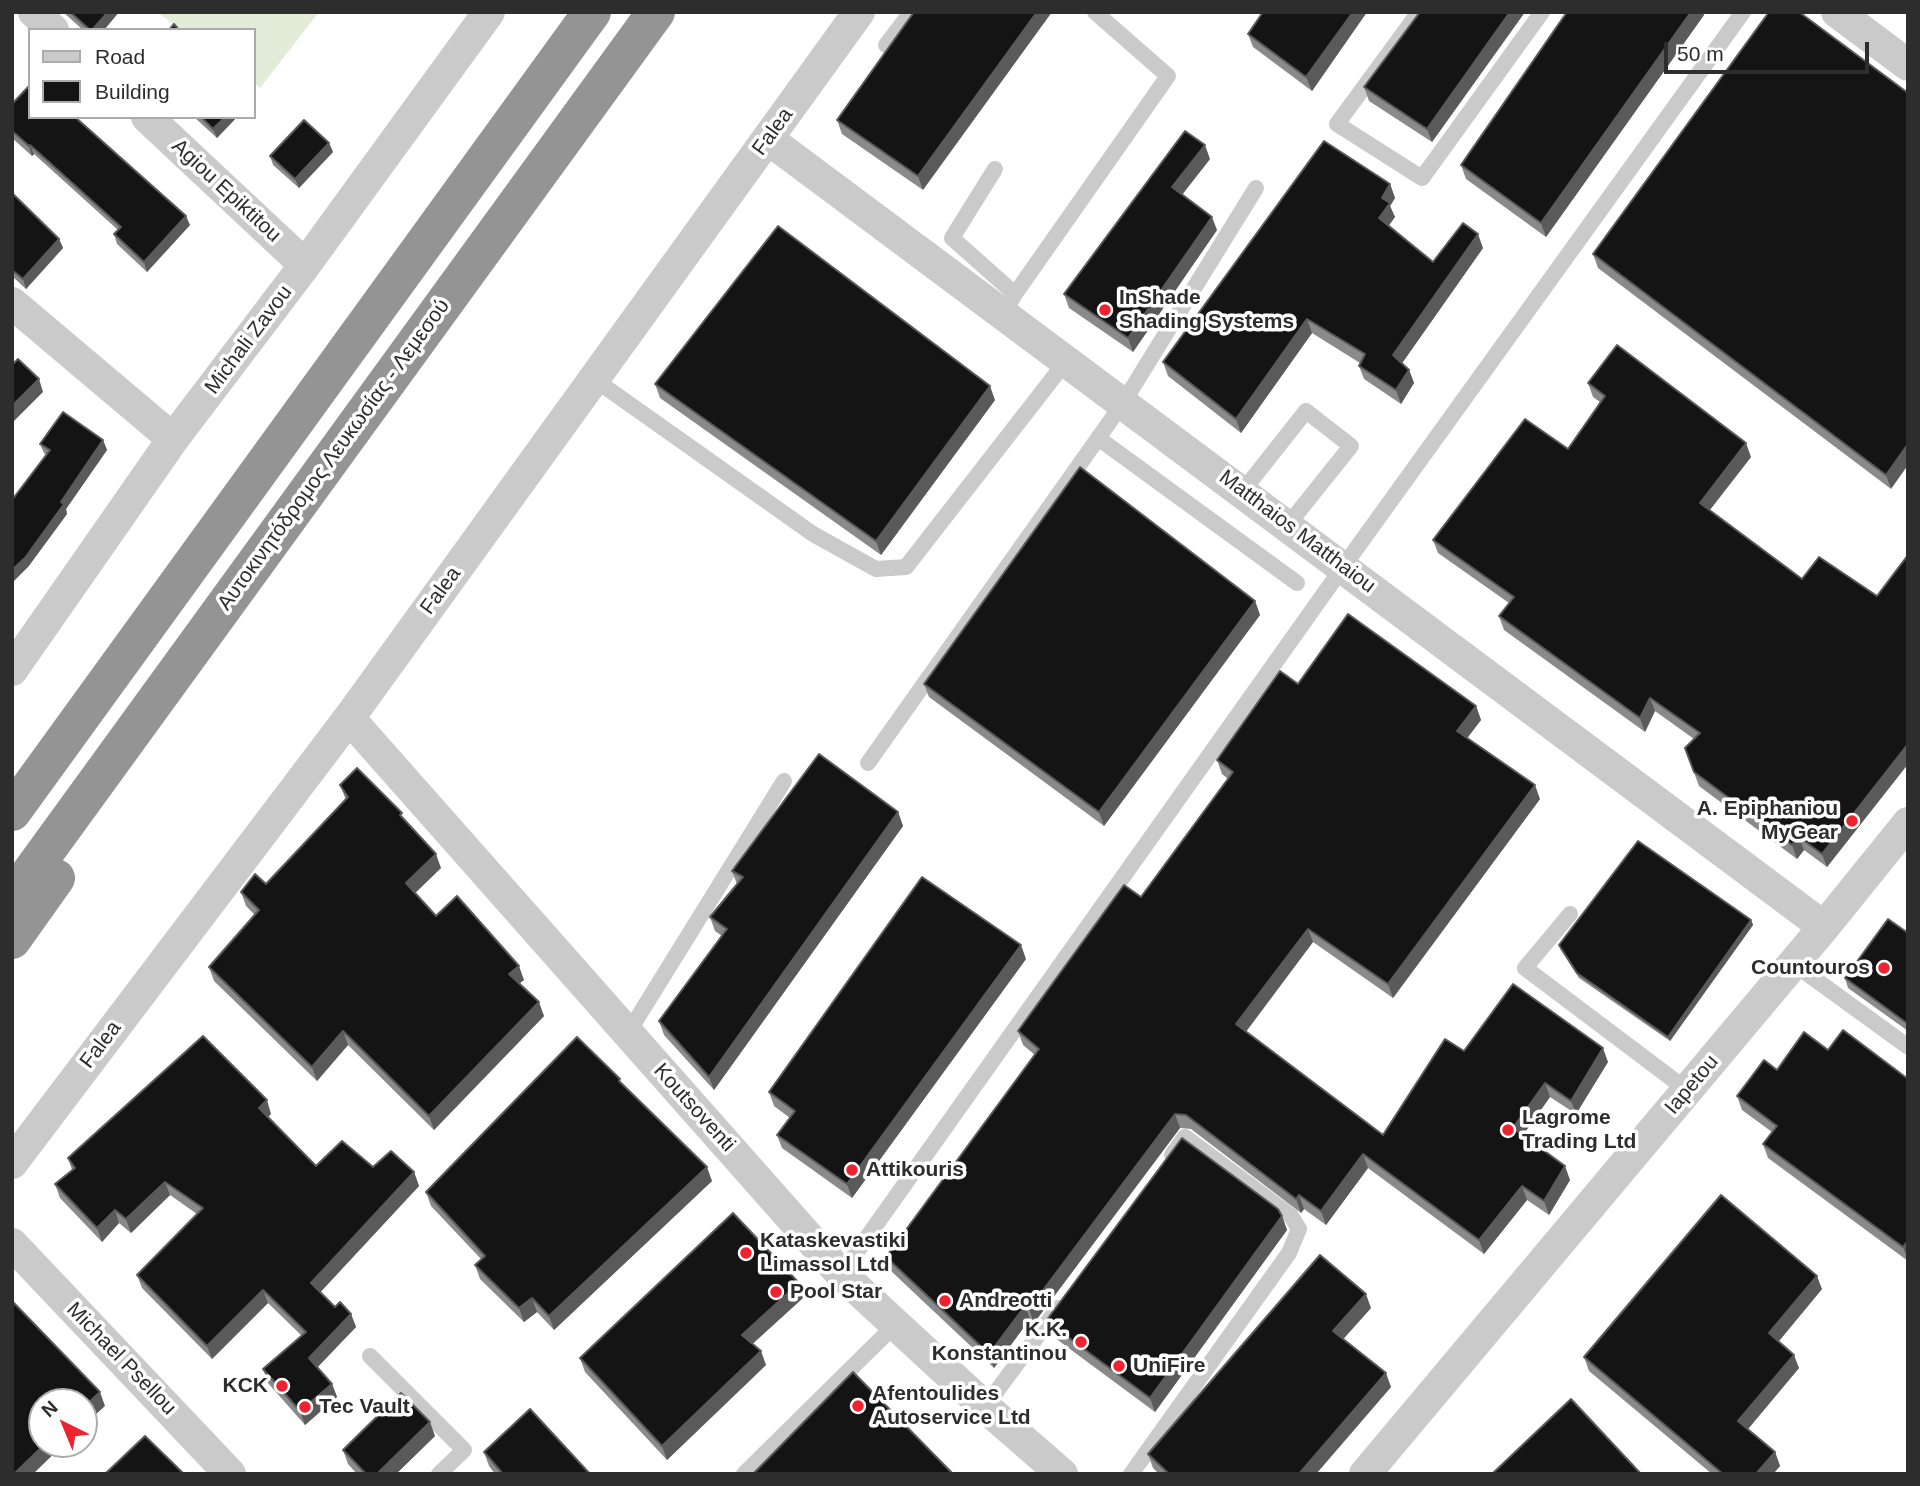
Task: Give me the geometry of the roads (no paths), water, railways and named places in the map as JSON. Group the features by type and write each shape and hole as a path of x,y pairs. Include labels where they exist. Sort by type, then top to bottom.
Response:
{"highway":[{"path":"12,813 592,12"},
{"name":"Αυτοκινητόδρομος Λευκωσίας - Λεμεσού","path":"12,898 656,12"},
{"path":"12,940 387,405 499,229"}],"street":[{"path":"34,12 51,28"},
{"name":"Falea","path":"12,1163 349,718 859,12"},
{"path":"1837,12 1908,65"},
{"name":"Michali Zavou","path":"12,670 173,439 305,265 488,13"},
{"name":"Agiou Epiktitou","path":"149,119 305,265"},
{"name":"Matthaios Matthaiou","path":"768,139 1009,304 1067,360 1123,403 1824,927"},
{"path":"12,303 173,439"},
{"name":"Koutsoventi","path":"349,718 841,1274 1062,1474"},
{"name":"Iapetou","path":"1365,1474 1794,964 1908,823"},
{"name":"Michael Psellou","path":"12,1244 230,1474"}],"lane":[{"path":"886,45 911,12"},
{"path":"995,169 951,238 1009,304 1168,76 1095,12"},
{"path":"1419,12 1337,124 1422,178 1542,12"},
{"path":"841,1274 1343,567 1743,12"},
{"path":"868,763 1123,403 1256,188"},
{"path":"594,379 813,534 876,569 906,567 1067,360"},
{"path":"1242,492 1306,411 1351,446 1287,526"},
{"path":"1098,438 1297,583"},
{"path":"628,1033 783,781"},
{"path":"1570,914 1525,968 1687,1090"},
{"path":"1794,964 1907,1046"},
{"path":"1131,1474 1289,1253 1299,1229 1291,1216 1185,1137 1161,1170"},
{"path":"985,1407 1065,1299"},
{"path":"744,1474 896,1324"},
{"path":"370,1356 464,1450 439,1474"}],"place":[{"name":"InShade Shading Systems","path":"1105,310"},
{"name":"A. Epiphaniou MyGear","path":"1852,821"},
{"name":"Countouros","path":"1884,968"},
{"name":"Lagrome Trading Ltd","path":"1508,1130"},
{"name":"Attikouris","path":"852,1170"},
{"name":"Kataskevastiki Limassol Ltd","path":"746,1253"},
{"name":"Pool Star","path":"776,1292"},
{"name":"Andreotti","path":"945,1301"},
{"name":"K.K. Konstantinou","path":"1081,1342"},
{"name":"UniFire","path":"1119,1366"},
{"name":"KCK","path":"282,1386"},
{"name":"Afentoulides Autoservice Ltd","path":"858,1406"},
{"name":"Tec Vault","path":"305,1407"}]}
